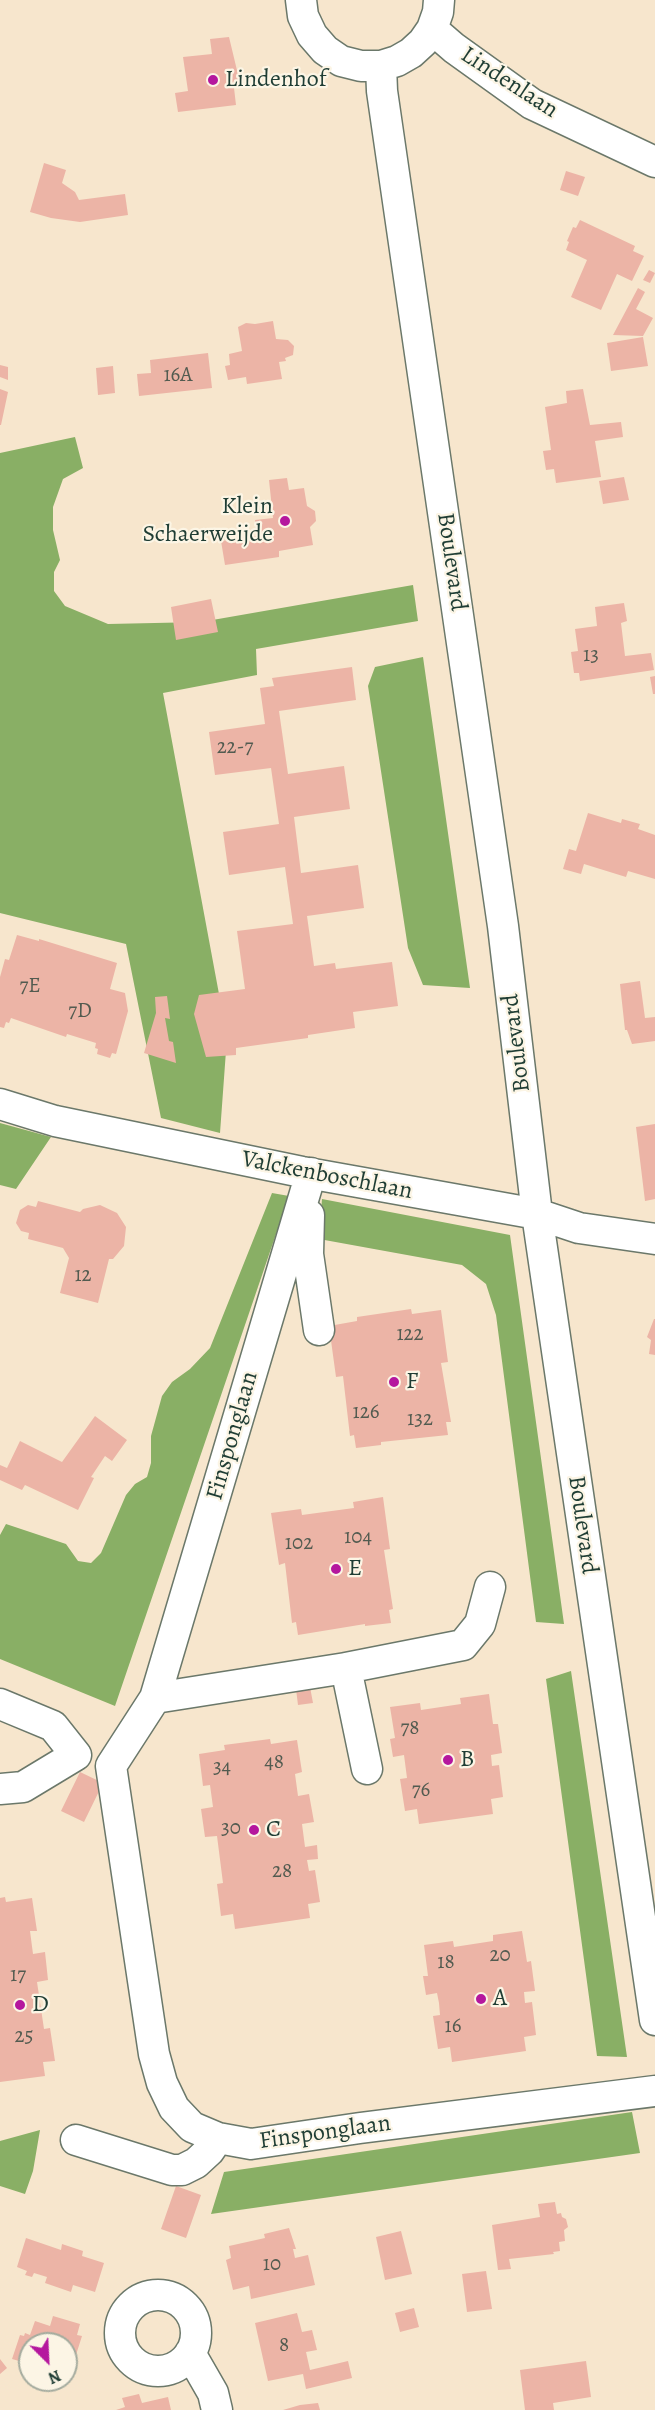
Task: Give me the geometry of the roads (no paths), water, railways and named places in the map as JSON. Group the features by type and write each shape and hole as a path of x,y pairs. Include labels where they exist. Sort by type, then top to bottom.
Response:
{"street":[{"path":"301,0 303,16 312,35 325,50 341,61 361,66 381,66 411,53 432,29 438,12 439,0"},
{"name":"Lindenlaan","path":"432,29 454,48 532,104 655,162"},
{"name":"Boulevard","path":"381,66 382,91 503,926 537,1214 655,2020"},
{"name":"Valckenboschlaan","path":"0,1104 54,1121 311,1173 537,1214 579,1228 655,1239"},
{"path":"311,1173 308,1254 319,1330"},
{"name":"Finsponglaan","path":"311,1173 155,1698 111,1766 152,2042 159,2073 174,2108 192,2127 218,2138 251,2144 655,2091"},
{"path":"155,1698 346,1668 463,1645 480,1624 490,1587"},
{"path":"346,1668 367,1769"},
{"path":"0,1704 53,1726 76,1755 111,1766"},
{"path":"0,1789 23,1787 76,1755"},
{"path":"76,2140 172,2170 182,2170 196,2163 209,2151 218,2138"},
{"path":"190,2353 213,2393 217,2410"}],"place":[{"name":"Lindenhof","path":"213,80"},
{"name":"Klein Schaerweijde","path":"285,521"},
{"name":"F","path":"394,1382"},
{"name":"E","path":"336,1569"},
{"name":"B","path":"448,1760"},
{"name":"C","path":"254,1830"},
{"name":"A","path":"481,1999"},
{"name":"D","path":"20,2005"}]}
